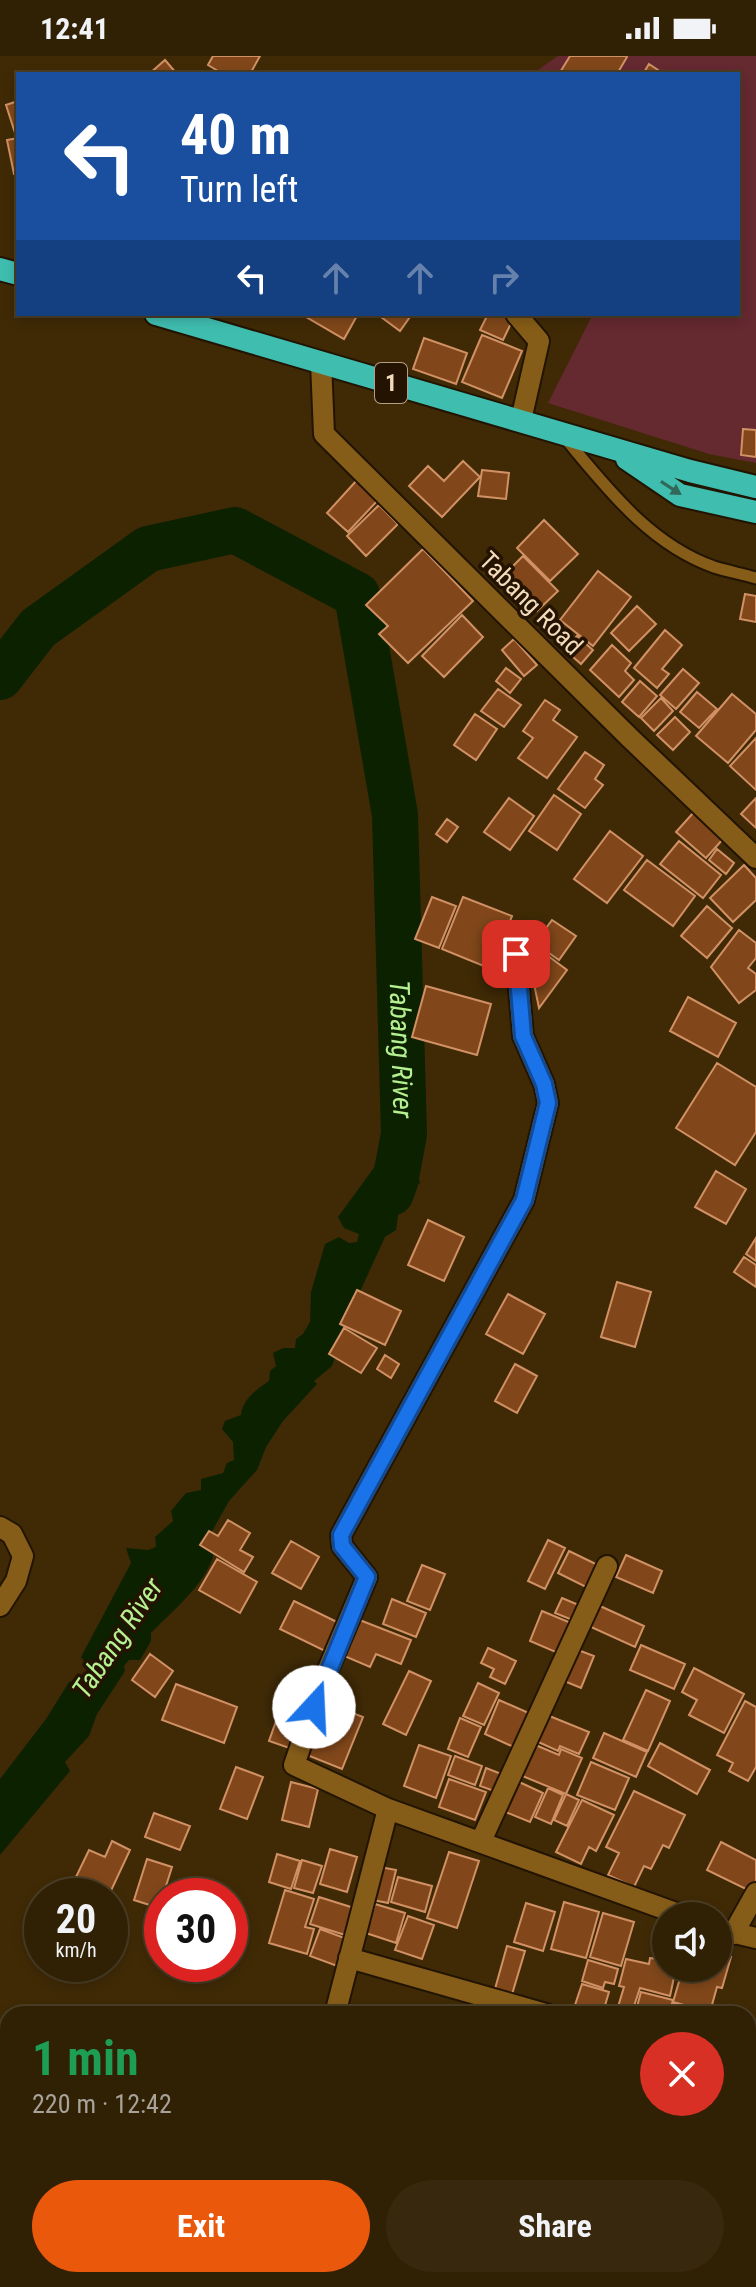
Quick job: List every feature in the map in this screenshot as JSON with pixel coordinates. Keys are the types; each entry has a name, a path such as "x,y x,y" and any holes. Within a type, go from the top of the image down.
{"highway":[{"name":"1","path":"163,316 690,471 756,487"},
{"name":"1","path":"606,444 680,495 756,512"}],"street":[{"path":"518,316 539,341 521,420"},
{"name":"Tabang Road","path":"321,362 324,434 630,738 756,858"},
{"path":"516,954 523,1036 544,1084 548,1103 524,1200 341,1535 342,1546 367,1577 324,1679 294,1765 388,1809 652,1904"},
{"path":"0,1527 12,1534 23,1556 16,1581 0,1606"},
{"path":"481,1841 607,1566"},
{"path":"337,2006 388,1809"},
{"path":"732,1923 756,1893"},
{"path":"732,1932 756,1938"},
{"path":"349,1958 518,2006"}],"lane":[{"path":"559,431 621,504 664,541 712,566 756,578"}],"shaded area":[{"path":"558,56 756,56 756,463 709,454 548,403 592,316 740,316 740,72 535,72"}],"water":[{"path":"404,1134 420,1183 401,1196 396,1230 385,1237 352,1309 332,1366 314,1381 317,1384 283,1421 266,1447 257,1470 229,1501 211,1533 214,1546 212,1560 205,1574 184,1601 151,1633 151,1641 140,1660 129,1660 124,1666 125,1671 97,1714 89,1736 65,1762 70,1771 0,1855 0,1779 46,1719 69,1682 91,1679 90,1669 81,1657 131,1563 126,1548 148,1550 156,1547 155,1537 173,1521 171,1511 186,1493 201,1490 201,1479 223,1473 227,1463 234,1460 233,1442 222,1429 225,1421 241,1415 247,1400 269,1381 270,1371 276,1366 273,1353 283,1348 295,1348 296,1339 310,1322 311,1292 325,1244 339,1237 349,1243 357,1242 359,1234 344,1228 338,1217 384,1154"}],"building":[{"path":"213,56 260,56 251,72 220,72 208,65"},
{"path":"570,56 627,57 618,72 560,72"},
{"path":"165,60 175,72 151,72"},
{"path":"649,64 661,72 644,72"},
{"path":"16,102 16,136 6,105"},
{"path":"16,138 16,174 14,174 7,140"},
{"path":"304,316 357,316 344,339"},
{"path":"380,316 411,316 400,331"},
{"path":"487,316 515,316 503,340 480,330"},
{"path":"482,335 522,351 502,398 462,382"},
{"path":"424,338 467,353 456,384 413,369"},
{"path":"743,429 756,430 756,457 741,455"},
{"path":"463,461 480,477 442,517 409,486 428,466 444,481"},
{"path":"482,470 509,473 506,499 478,496"},
{"path":"357,480 378,500 348,532 327,513"},
{"path":"379,505 398,524 366,556 347,536"},
{"path":"544,520 578,554 550,581 517,548"},
{"path":"423,549 473,601 408,663 379,634 388,626 366,605"},
{"path":"523,556 558,591 537,611 503,576"},
{"path":"598,571 631,597 593,646 560,620"},
{"path":"745,594 756,596 756,622 740,619"},
{"path":"637,606 656,624 629,651 611,633"},
{"path":"462,615 483,637 444,677 422,656"},
{"path":"665,630 682,645 662,669 669,674 657,688 634,668"},
{"path":"577,636 593,650 581,664 565,650"},
{"path":"514,639 537,665 524,676 502,650"},
{"path":"612,645 631,663 625,671 634,680 619,697 590,670"},
{"path":"506,668 521,679 510,693 496,681"},
{"path":"683,669 699,683 676,709 660,695"},
{"path":"640,681 657,696 639,717 622,702"},
{"path":"498,689 521,705 504,727 481,711"},
{"path":"697,692 717,709 699,728 680,712"},
{"path":"732,694 756,714 756,730 728,763 696,736"},
{"path":"661,698 673,711 654,731 641,718"},
{"path":"545,700 560,710 553,720 577,737 547,778 518,758 533,738 523,731"},
{"path":"475,714 497,729 476,760 454,745"},
{"path":"675,717 690,732 673,750 657,735"},
{"path":"756,738 756,790 730,766"},
{"path":"585,752 604,765 595,779 603,785 585,808 558,789"},
{"path":"554,795 581,814 557,850 529,831"},
{"path":"509,798 534,816 510,850 484,832"},
{"path":"756,798 756,828 741,814"},
{"path":"694,812 723,839 706,858 676,832"},
{"path":"447,819 458,827 447,842 436,834"},
{"path":"610,831 643,856 607,903 574,879"},
{"path":"679,841 721,875 703,898 660,864"},
{"path":"717,849 734,863 726,874 709,860"},
{"path":"647,860 695,896 673,926 624,890"},
{"path":"744,865 756,878 756,900 733,922 710,898"},
{"path":"432,897 456,906 439,948 415,939"},
{"path":"463,897 512,916 491,969 442,949"},
{"path":"707,906 732,928 707,958 681,936"},
{"path":"552,920 576,936 559,960 535,943"},
{"path":"739,930 756,943 756,958 748,968 756,974 756,990 739,1003 711,967"},
{"path":"532,944 567,970 539,1008 532,974 518,963"},
{"path":"426,986 491,1004 477,1055 412,1037"},
{"path":"688,997 736,1023 718,1057 670,1031"},
{"path":"717,1063 756,1087 756,1132 735,1165 676,1128"},
{"path":"716,1171 746,1189 726,1224 695,1207"},
{"path":"428,1220 464,1237 444,1281 408,1265"},
{"path":"756,1238 756,1261 746,1254"},
{"path":"744,1257 756,1265 756,1287 734,1272"},
{"path":"617,1282 651,1292 635,1347 601,1337"},
{"path":"357,1290 401,1311 385,1345 340,1324"},
{"path":"508,1294 545,1314 523,1354 486,1334"},
{"path":"344,1328 377,1348 361,1373 329,1354"},
{"path":"385,1355 399,1364 391,1378 377,1369"},
{"path":"515,1364 537,1376 517,1413 495,1401"},
{"path":"228,1520 250,1533 240,1550 253,1557 244,1572 200,1545 209,1531 218,1536"},
{"path":"548,1540 565,1548 545,1589 528,1581"},
{"path":"291,1541 319,1557 301,1589 272,1573"},
{"path":"569,1551 604,1568 592,1590 558,1573"},
{"path":"626,1555 662,1571 653,1593 616,1577"},
{"path":"217,1559 257,1582 240,1613 199,1590"},
{"path":"422,1565 445,1574 430,1610 407,1601"},
{"path":"562,1598 581,1606 575,1621 555,1613"},
{"path":"392,1599 426,1613 416,1637 383,1624"},
{"path":"294,1601 339,1623 325,1651 280,1629"},
{"path":"600,1606 644,1626 635,1647 591,1627"},
{"path":"542,1611 571,1623 558,1653 530,1641"},
{"path":"357,1619 411,1640 401,1664 376,1654 370,1667 342,1655"},
{"path":"641,1645 685,1664 674,1689 630,1670"},
{"path":"488,1648 516,1661 505,1684 490,1677 494,1669 481,1663"},
{"path":"578,1650 594,1656 581,1688 564,1681"},
{"path":"150,1654 173,1671 155,1697 132,1680"},
{"path":"694,1668 744,1694 724,1733 689,1715 697,1700 682,1692"},
{"path":"409,1671 431,1681 406,1735 383,1724"},
{"path":"478,1683 499,1693 484,1725 463,1716"},
{"path":"176,1684 237,1707 224,1743 162,1720"},
{"path":"646,1690 670,1701 648,1751 623,1740"},
{"path":"284,1699 309,1708 295,1750 269,1741"},
{"path":"499,1700 531,1714 516,1748 485,1734"},
{"path":"745,1701 756,1707 756,1767 748,1781 729,1771 733,1763 717,1755"},
{"path":"327,1703 363,1717 342,1769 307,1755"},
{"path":"547,1715 589,1732 579,1754 560,1746 558,1751 536,1741"},
{"path":"460,1718 481,1727 468,1757 448,1749"},
{"path":"604,1733 647,1752 636,1777 593,1758"},
{"path":"660,1743 710,1770 697,1794 648,1766"},
{"path":"533,1744 559,1755 561,1749 582,1758 566,1794 520,1775"},
{"path":"419,1745 451,1756 436,1798 404,1786"},
{"path":"455,1756 482,1766 475,1785 448,1775"},
{"path":"591,1762 629,1778 615,1810 577,1795"},
{"path":"236,1767 263,1777 247,1819 220,1809"},
{"path":"486,1768 504,1775 497,1792 480,1786"},
{"path":"449,1779 486,1792 475,1820 439,1807"},
{"path":"517,1781 543,1793 530,1822 503,1811"},
{"path":"291,1782 318,1789 309,1827 282,1820"},
{"path":"548,1788 563,1795 551,1824 535,1817"},
{"path":"634,1791 685,1815 669,1848 663,1845 651,1869 644,1866 634,1887 608,1875 619,1853 606,1847"},
{"path":"566,1794 579,1800 567,1826 554,1820"},
{"path":"582,1800 614,1815 596,1851 589,1847 581,1864 556,1852"},
{"path":"154,1813 190,1826 180,1850 145,1837"},
{"path":"112,1841 130,1850 117,1878 75,1878 89,1850 105,1857"},
{"path":"721,1842 756,1860 754,1893 707,1870"},
{"path":"330,1849 357,1857 347,1892 320,1884"},
{"path":"449,1852 479,1861 457,1928 427,1918"},
{"path":"277,1854 300,1861 291,1889 269,1882"},
{"path":"147,1859 172,1867 169,1878 144,1878 144,1903 134,1900"},
{"path":"302,1860 322,1866 313,1893 294,1888"},
{"path":"380,1867 396,1870 388,1903 373,1900"},
{"path":"398,1877 432,1886 425,1912 391,1902"},
{"path":"285,1890 314,1899 305,1927 314,1929 307,1954 269,1943"},
{"path":"319,1897 354,1908 345,1935 310,1924"},
{"path":"564,1902 599,1912 586,1958 551,1949"},
{"path":"526,1903 555,1912 543,1951 514,1942"},
{"path":"375,1904 405,1913 396,1943 366,1933"},
{"path":"603,1913 634,1922 621,1966 590,1957"},
{"path":"408,1916 434,1925 422,1959 395,1950"},
{"path":"320,1929 350,1940 340,1967 310,1956"},
{"path":"507,1946 525,1951 510,2001 493,1996"},
{"path":"652,1958 652,1982 673,1982 670,1996 640,1988 634,2006 618,2006 624,1987 619,1986 626,1959 649,1964"},
{"path":"588,1960 618,1969 614,1984 605,1982 603,1988 582,1981"},
{"path":"679,1982 724,1982 722,1988 717,1987 712,2006 688,2006 673,2002"},
{"path":"582,1984 609,1992 605,2006 575,2006"},
{"path":"641,1992 673,2000 671,2006 637,2006"}],"waterway":[{"name":"Tabang River","path":"0,677 38,628 148,549 235,530 357,595 395,815 404,1134 391,1193"}],"route":[{"path":"314,1707 367,1577 342,1546 341,1535 524,1200 548,1103 544,1084 523,1036 516,954"}]}
